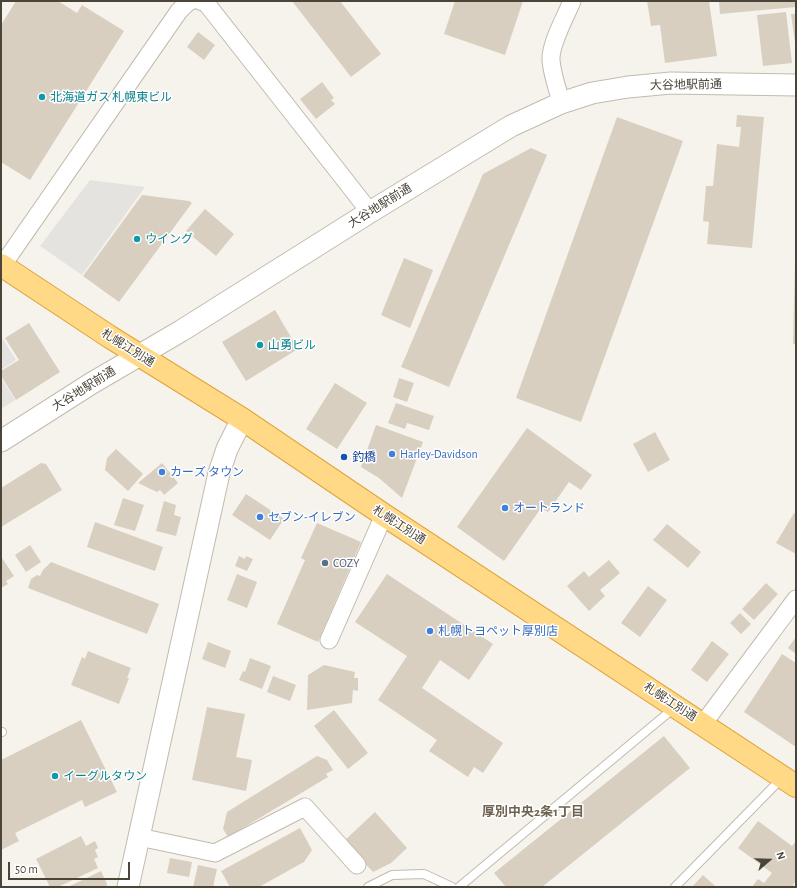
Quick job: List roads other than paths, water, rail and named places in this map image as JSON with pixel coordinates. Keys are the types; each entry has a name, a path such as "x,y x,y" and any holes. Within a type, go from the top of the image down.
{"highway":[{"name":"札幌江別通","path":"2,266 139,355 242,419 384,515 676,706 789,782"}],"street":[{"path":"2,266 179,11 191,1"},
{"path":"200,1 206,3 370,212"},
{"path":"562,103 553,75 551,59 552,47 572,1"},
{"name":"大谷地駅前通","path":"1,442 92,383 181,331 370,212 511,126 562,103 599,92 628,87 671,83 796,86"},
{"path":"128,887 219,473 227,449 242,419"},
{"path":"330,640 384,515"},
{"path":"703,724 796,599"},
{"path":"139,838 215,853 305,807 357,865"}],"lane":[{"path":"459,887 676,706"},
{"path":"675,887 789,782"},
{"path":"368,887 392,875 424,874 452,887"}],"place":[{"name":"北海道ガス 札幌東ビル","path":"42,97"},
{"name":"ウイング","path":"137,239"},
{"name":"山勇ビル","path":"260,345"},
{"name":"Harley-Davidson","path":"392,454"},
{"name":"釣橋","path":"344,457"},
{"name":"カーズ タウン","path":"162,472"},
{"name":"オートランド","path":"505,508"},
{"name":"セブン-イレブン","path":"260,517"},
{"name":"COZY","path":"325,563"},
{"name":"札幌トヨペット厚別店","path":"430,631"},
{"name":"イーグルタウン","path":"55,776"}],"district":[{"name":"厚別中央2条1丁目","path":"533,812"}]}
